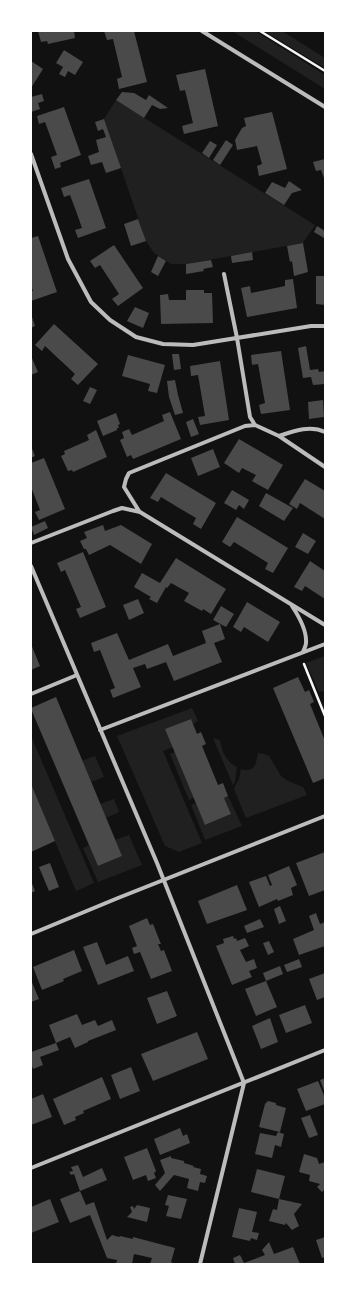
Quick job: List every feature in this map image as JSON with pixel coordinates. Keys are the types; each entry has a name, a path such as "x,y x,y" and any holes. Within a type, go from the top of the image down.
{"street":[{"path":"202,31 325,107"},
{"path":"31,154 68,260 79,282 91,302 110,320 136,336 163,344 193,346 311,326 325,326"},
{"path":"224,274 237,338 250,416 255,425"},
{"path":"140,512 124,487 129,474 245,426 255,425 279,436 325,467"},
{"path":"279,436 296,430 318,429 325,432"},
{"path":"31,543 122,508 140,512 325,626"},
{"path":"31,566 163,879 244,1083 200,1264"},
{"path":"290,604 298,616 306,642 301,653"},
{"path":"100,730 325,644"},
{"path":"31,694 77,675"},
{"path":"31,934 163,879 325,816"},
{"path":"31,1168 325,1050"}],"path":[{"path":"260,31 325,71"},
{"path":"301,653 325,716"}],"shaded area":[{"path":"232,31 255,31 325,75 325,89"},
{"path":"264,31 282,31 325,58 325,68"},
{"path":"116,100 315,225 303,243 186,264 171,264 154,253 146,241 104,119"},
{"path":"325,656 324,691 319,692 306,663"},
{"path":"192,708 198,721 193,724 190,719 166,729 173,747 163,751 202,843 179,852 165,846 117,736"},
{"path":"31,736 94,883 76,891 31,785"},
{"path":"213,738 220,740 225,756 233,765 237,767 235,782 233,785"},
{"path":"175,752 194,798 189,800 170,754"},
{"path":"258,753 269,756 281,776 288,781 303,787 307,795 246,818 234,789 239,779 241,769 252,769"},
{"path":"95,756 104,777 91,782 82,761"},
{"path":"228,796 242,826 205,840 191,805 196,803 206,825 231,814 224,798"},
{"path":"114,799 119,812 106,818 100,804"},
{"path":"129,835 142,865 98,882 83,848 89,845 98,866 122,856 115,840"}],"building":[{"path":"38,31 74,31 75,38 48,44 47,41 41,42"},
{"path":"104,31 134,31 147,82 119,89 117,79 122,77 113,39 107,40"},
{"path":"64,50 83,62 75,75 68,71 65,77 59,74 63,67 56,63"},
{"path":"31,61 43,69 31,88"},
{"path":"205,69 218,126 184,134 182,126 193,123 185,90 180,91 176,75"},
{"path":"122,92 134,93 146,100 149,95 168,108 160,109 152,105 144,118 116,100"},
{"path":"42,94 44,101 38,103 40,109 31,112 31,97"},
{"path":"64,107 81,155 60,163 61,167 55,169 51,157 57,155 45,122 39,124 37,116"},
{"path":"272,112 287,169 259,176 257,166 262,164 257,146 237,150 235,140 242,128 246,126 244,118"},
{"path":"104,119 121,168 106,173 102,162 91,165 88,156 99,152 96,140 106,137 103,129 98,131 95,122"},
{"path":"226,140 233,145 220,165 213,160"},
{"path":"210,141 217,145 209,158 202,153"},
{"path":"325,159 325,181 321,170 316,171 313,162"},
{"path":"89,179 106,228 78,238 75,230 82,228 70,195 64,197 61,188"},
{"path":"289,181 302,190 292,193 284,205 265,193 272,182 285,188"},
{"path":"138,219 146,241 131,246 124,224"},
{"path":"317,226 325,231 324,238 314,232"},
{"path":"38,236 57,292 31,301 31,291 33,291 31,286 31,238"},
{"path":"303,243 308,272 294,276 292,261 290,262 287,246"},
{"path":"114,245 143,288 118,306 112,299 119,294 100,265 95,268 90,261"},
{"path":"252,252 253,260 232,263 231,256"},
{"path":"158,256 166,261 158,276 151,272"},
{"path":"211,260 213,267 203,269 204,271 186,274 186,264"},
{"path":"316,276 324,276 325,305 316,304"},
{"path":"293,279 297,308 247,317 241,288 250,286 251,293 285,286 285,280"},
{"path":"186,290 204,290 204,293 212,293 213,323 161,324 160,295 168,294 169,300 186,300"},
{"path":"135,307 149,313 143,328 127,321"},
{"path":"31,314 35,326 31,328"},
{"path":"54,324 98,364 78,385 71,379 75,374 45,346 42,351 35,345"},
{"path":"306,346 310,370 318,369 319,372 325,371 325,384 313,385 311,377 303,378 298,348"},
{"path":"281,351 290,410 261,414 259,405 265,403 258,364 252,365 251,355"},
{"path":"172,354 179,354 181,369 174,370"},
{"path":"128,355 165,365 157,393 148,391 150,384 122,376"},
{"path":"31,356 38,372 31,375"},
{"path":"220,361 229,420 200,425 198,417 205,416 198,375 191,376 190,366"},
{"path":"175,380 183,413 175,415 169,397 167,381"},
{"path":"90,387 97,390 90,404 83,401"},
{"path":"323,400 324,417 309,419 308,402"},
{"path":"170,412 181,439 133,459 131,455 127,457 120,440 124,438 122,432 129,429 132,435 164,421 162,415"},
{"path":"116,413 120,424 118,425 119,428 103,436 97,421"},
{"path":"193,419 199,434 191,437 186,422"},
{"path":"96,430 107,457 73,472 72,470 68,471 61,456 65,454 64,451 89,440 87,435"},
{"path":"239,439 283,465 268,490 252,481 256,475 242,468 239,473 224,463"},
{"path":"31,446 35,456 31,458"},
{"path":"213,449 220,467 198,476 191,458"},
{"path":"44,458 65,509 39,520 35,512 40,510 31,487 31,463"},
{"path":"166,473 216,503 201,529 193,524 196,518 161,497 158,502 150,498"},
{"path":"305,479 325,491 325,519 300,503 297,509 289,504"},
{"path":"232,490 249,500 244,509 239,505 236,510 224,503"},
{"path":"266,493 293,508 284,521 259,506"},
{"path":"237,517 288,548 273,573 265,569 268,563 234,542 230,547 222,542"},
{"path":"45,521 48,528 34,535 31,527"},
{"path":"103,525 105,531 121,525 152,544 141,564 110,545 89,555 80,541 87,538 84,532"},
{"path":"303,533 316,541 308,554 295,547"},
{"path":"83,552 106,607 80,618 76,609 81,607 65,570 61,572 57,563"},
{"path":"176,558 226,589 211,614 203,609 202,611 184,601 189,593 171,583 167,588 166,587 157,603 149,599 151,597 134,587 142,573 160,583"},
{"path":"310,561 325,571 325,599 305,586 302,591 294,587"},
{"path":"138,599 144,613 129,620 123,605"},
{"path":"247,602 280,622 268,642 244,627 241,632 233,627"},
{"path":"221,606 234,614 226,627 213,620"},
{"path":"220,624 225,639 214,643 222,662 174,681 166,662 147,669 145,664 133,668 141,687 113,698 110,690 115,688 100,650 94,652 91,643 117,633 129,660 168,644 173,656 206,643 202,631"},
{"path":"31,644 40,666 31,670"},
{"path":"298,677 305,692 309,690 314,702 310,704 325,741 325,778 313,783 273,688"},
{"path":"56,697 122,856 98,866 31,709"},
{"path":"191,719 197,734 201,732 206,744 202,746 218,785 223,783 228,796 224,798 231,814 205,825 165,729"},
{"path":"31,784 55,841 31,852"},
{"path":"325,852 325,890 309,896 296,863"},
{"path":"50,863 59,887 49,891 39,867"},
{"path":"289,866 297,885 291,888 293,895 278,901 277,899 259,907 249,882 266,876 270,886 272,885 268,875"},
{"path":"31,881 35,891 31,893"},
{"path":"237,885 247,910 207,924 198,901"},
{"path":"280,906 286,921 279,924 274,909"},
{"path":"316,913 320,924 325,922 325,946 299,955 293,939 314,930 309,916"},
{"path":"147,918 150,925 153,924 161,944 158,944 161,951 164,950 172,971 151,979 140,952 134,954 132,948 137,946 129,926"},
{"path":"260,919 264,927 247,933 244,926"},
{"path":"233,936 237,941 245,938 249,946 240,950 246,962 254,959 257,968 249,971 252,977 232,985 216,946 224,943 223,939"},
{"path":"269,941 274,952 268,955 263,943"},
{"path":"97,942 106,965 128,956 134,971 98,985 83,947"},
{"path":"74,950 82,971 63,979 64,981 42,990 33,967"},
{"path":"299,959 302,967 287,972 284,965"},
{"path":"280,966 283,974 266,981 263,973"},
{"path":"325,973 325,997 317,1000 309,979"},
{"path":"31,980 39,999 31,1002"},
{"path":"266,981 277,1007 256,1016 245,989"},
{"path":"167,991 177,1016 157,1024 147,998"},
{"path":"305,1005 312,1023 286,1033 279,1015"},
{"path":"77,1014 82,1025 95,1020 98,1026 112,1020 116,1030 75,1048 70,1037 56,1043 49,1025"},
{"path":"270,1018 278,1042 261,1049 252,1026"},
{"path":"197,1032 208,1059 153,1081 141,1054"},
{"path":"56,1043 59,1050 40,1057 43,1065 33,1069 31,1063 31,1052"},
{"path":"131,1067 140,1091 120,1099 111,1075"},
{"path":"102,1077 111,1099 83,1111 84,1113 75,1117 76,1120 64,1125 53,1099"},
{"path":"325,1078 325,1093 320,1080"},
{"path":"318,1081 325,1098 325,1104 306,1111 297,1089"},
{"path":"43,1094 52,1117 31,1125 31,1099"},
{"path":"268,1101 286,1108 280,1132 259,1127 265,1104"},
{"path":"310,1115 318,1135 309,1138 301,1118"},
{"path":"180,1128 183,1136 187,1134 190,1143 160,1155 154,1139"},
{"path":"278,1132 284,1134 281,1147 275,1145 272,1158 255,1154 260,1133 276,1136"},
{"path":"147,1148 156,1171 154,1173 156,1178 148,1181 146,1175 133,1180 124,1157"},
{"path":"304,1154 317,1158 319,1164 325,1162 325,1189 322,1192 317,1187 320,1184 309,1181 310,1175 299,1172"},
{"path":"171,1156 171,1158 184,1161 184,1163 201,1169 200,1174 207,1176 205,1183 200,1182 198,1191 187,1188 189,1179 174,1175 160,1191 155,1185 165,1173 160,1160"},
{"path":"78,1165 83,1177 102,1168 107,1180 80,1191 74,1174 71,1175 69,1172 73,1171 71,1167"},
{"path":"257,1169 285,1176 279,1199 251,1192"},
{"path":"80,1191 86,1205 94,1202 107,1240 112,1235 133,1239 133,1237 175,1248 171,1262 175,1264 150,1264 152,1258 134,1254 132,1264 116,1264 117,1260 107,1258 90,1215 70,1223 60,1199"},
{"path":"168,1195 187,1199 181,1219 166,1216 169,1206 165,1205"},
{"path":"50,1199 59,1222 31,1233 31,1207"},
{"path":"279,1199 302,1204 294,1214 299,1226 292,1230 286,1223 285,1225 269,1221 273,1209 277,1210"},
{"path":"137,1205 150,1208 147,1222 127,1217 132,1212 130,1207 133,1206 134,1209"},
{"path":"239,1208 257,1212 252,1232 259,1233 257,1240 251,1238 250,1241 232,1237"},
{"path":"325,1237 325,1257 322,1258 316,1240"},
{"path":"269,1242 274,1254 293,1247 300,1264 235,1264 233,1258 240,1255 244,1263 265,1255 262,1250"}]}
